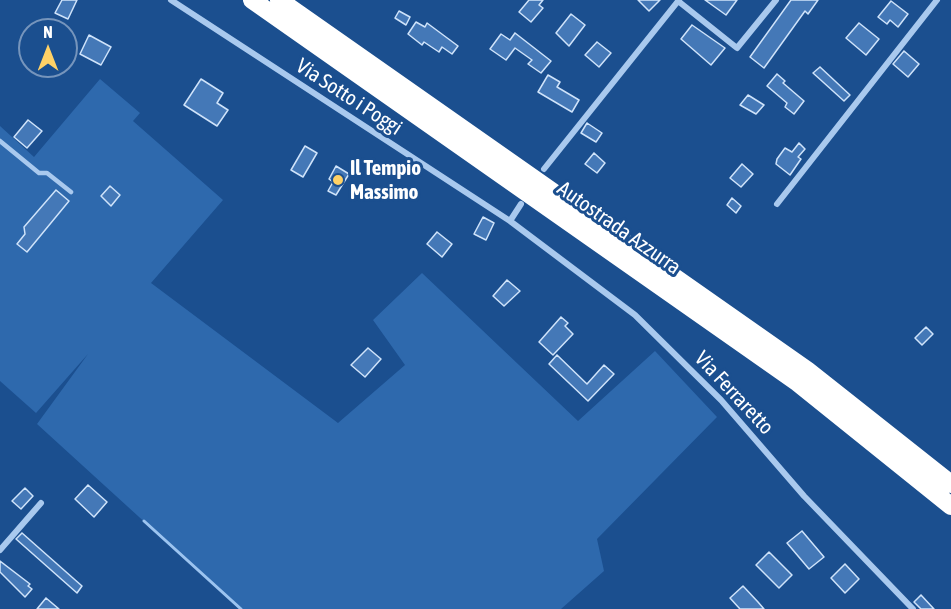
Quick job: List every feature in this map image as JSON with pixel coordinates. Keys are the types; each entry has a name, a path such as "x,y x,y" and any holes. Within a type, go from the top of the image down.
{"highway":[{"name":"Autostrada Azzurra","path":"252,0 798,383 951,506"},
{"name":"Autostrada Azzurra","path":"279,0 807,370 951,484"}],"street":[{"name":"Via Sotto i Poggi","path":"171,0 510,221"},
{"path":"544,169 679,0 737,48 776,0"},
{"path":"777,204 937,0"},
{"path":"510,221 521,204"},
{"name":"Via Ferraretto","path":"510,221 636,315 721,400 804,496 913,609"},
{"path":"0,550 41,503"}],"lane":[{"path":"0,141 39,173 47,173 71,192"}],"shaded area":[{"path":"100,79 140,113 133,121 223,200 151,283 338,423 405,365 373,320 422,273 578,421 655,351 717,417 597,539 604,571 561,609 240,609 37,424 88,354 36,413 0,381 0,126 34,157"}],"building":[{"path":"62,0 77,0 68,18 55,13"},
{"path":"529,0 543,0 539,5 543,8 531,22 519,12"},
{"path":"638,0 660,0 649,11"},
{"path":"705,0 737,0 726,15"},
{"path":"791,0 818,0 808,14 805,11 764,68 750,57"},
{"path":"891,1 908,14 898,27 890,20 887,24 878,17"},
{"path":"399,11 410,17 406,25 395,18"},
{"path":"571,14 585,25 569,46 556,33"},
{"path":"416,22 425,27 427,23 458,46 452,54 442,47 439,52 424,42 422,45 408,34"},
{"path":"859,23 879,39 866,55 846,38"},
{"path":"692,25 725,48 711,65 681,39"},
{"path":"515,33 551,61 541,73 528,64 532,60 515,48 506,60 490,49 501,34 510,40"},
{"path":"89,35 111,47 101,65 80,54"},
{"path":"597,42 611,53 599,67 585,55"},
{"path":"904,51 919,64 908,77 893,64"},
{"path":"820,67 850,95 844,101 813,73"},
{"path":"777,74 785,81 783,83 804,101 794,114 785,107 787,103 767,86"},
{"path":"548,75 560,82 557,87 579,100 572,112 538,92"},
{"path":"201,79 223,93 217,103 228,110 217,126 184,105"},
{"path":"748,95 764,105 756,114 740,105"},
{"path":"28,120 42,131 27,148 14,137"},
{"path":"587,123 602,133 596,142 581,133"},
{"path":"799,143 805,149 798,157 801,159 790,175 776,164 777,159 785,148 792,152"},
{"path":"305,146 317,153 303,177 291,170"},
{"path":"594,153 605,163 597,173 585,164"},
{"path":"742,164 753,174 741,187 730,178"},
{"name":"Il Tempio Massimo","path":"336,166 349,174 336,195 328,191 333,182 329,179"},
{"path":"110,186 120,195 111,206 101,196"},
{"path":"56,190 69,201 27,252 17,244 25,234 24,227"},
{"path":"732,198 741,206 736,213 727,205"},
{"path":"483,217 494,223 486,240 474,234"},
{"path":"437,232 452,244 442,257 427,244"},
{"path":"507,280 520,291 504,306 493,296"},
{"path":"561,317 568,323 565,326 573,334 553,355 539,342"},
{"path":"926,327 933,334 922,345 915,338"},
{"path":"368,348 381,359 365,377 351,365"},
{"path":"557,355 587,384 604,365 614,374 588,401 549,364"},
{"path":"88,485 107,502 94,517 75,499"},
{"path":"25,488 33,496 21,509 12,501"},
{"path":"802,531 824,557 809,569 787,543"},
{"path":"22,533 82,586 77,593 16,539"},
{"path":"769,552 792,575 779,588 756,565"},
{"path":"0,561 30,584 28,586 32,589 25,597 0,572"},
{"path":"845,564 859,579 845,593 831,578"},
{"path":"743,586 764,609 740,609 730,598"},
{"path":"921,595 934,609 921,609 914,602"},
{"path":"46,598 59,609 37,609"}],"waterway":[{"path":"144,521 241,609"}],"place":[{"name":"Il Tempio Massimo","path":"338,180"}]}
